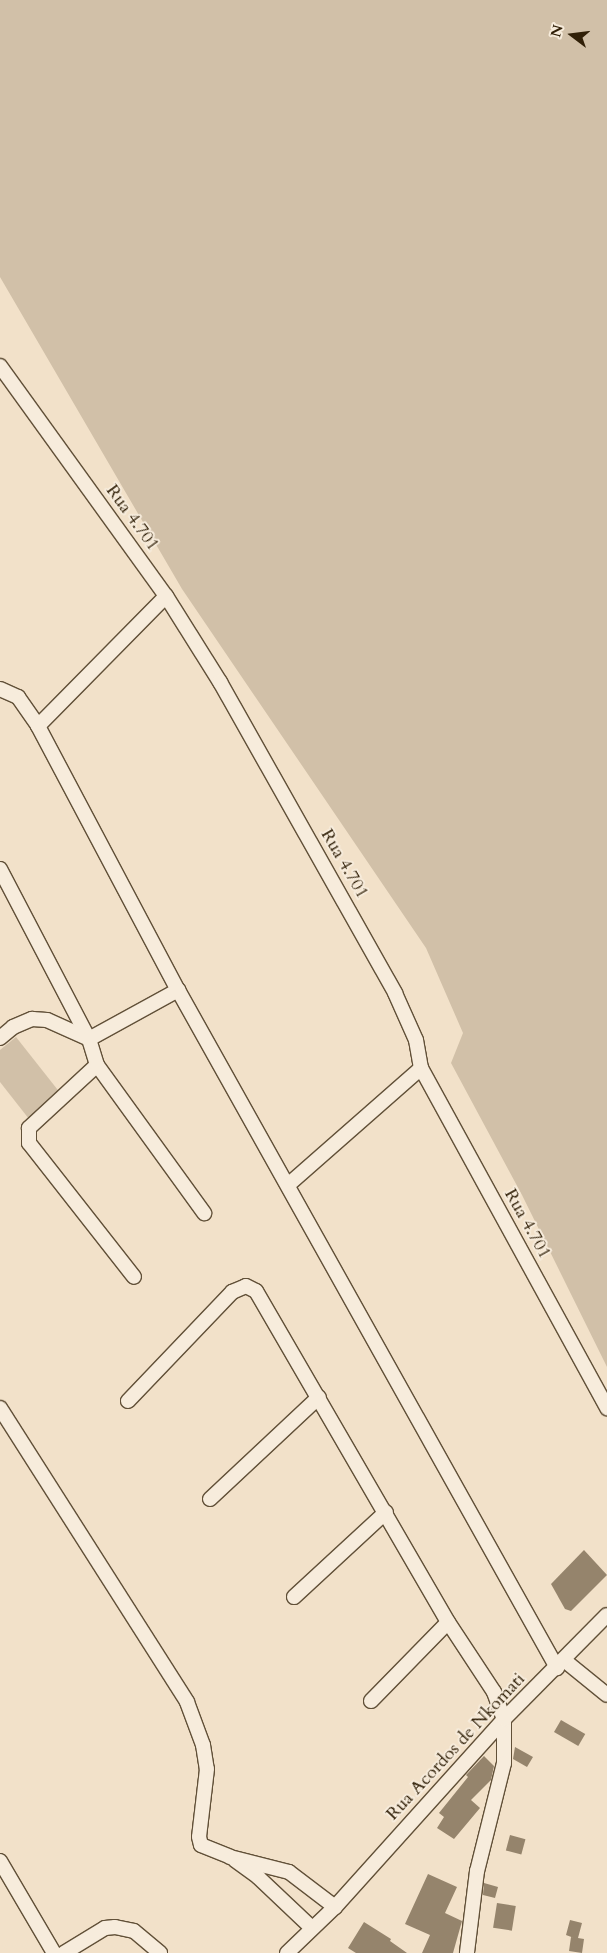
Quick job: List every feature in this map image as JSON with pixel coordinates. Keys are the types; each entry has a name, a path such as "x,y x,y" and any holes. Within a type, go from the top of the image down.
{"street":[{"name":"Rua 4.701","path":"0,366 166,596 220,682 364,934 408,1018 421,1068 607,1408"},
{"path":"38,726 166,596"},
{"path":"0,689 18,697 38,726 178,990 561,1664 607,1695"},
{"path":"0,869 89,1039 97,1065 204,1213"},
{"path":"89,1039 178,990"},
{"path":"0,1038 13,1027 32,1019 46,1020 89,1039"},
{"path":"97,1065 29,1128 28,1138 134,1277"},
{"path":"288,1185 421,1068"},
{"path":"128,1401 232,1292 246,1286 256,1291 386,1512 448,1622 494,1692 504,1719 504,1763 477,1871 467,1953"},
{"path":"210,1499 319,1397"},
{"path":"0,1408 187,1702 203,1745 207,1769 199,1837 206,1850 289,1872 335,1906"},
{"path":"294,1597 386,1512"},
{"name":"Rua Acordos de Nkomati","path":"287,1953 335,1906 504,1719 561,1664 607,1615"},
{"path":"371,1700 448,1622"},
{"path":"230,1857 258,1877 312,1928"},
{"path":"0,1861 54,1953"},
{"path":"64,1953 105,1928 116,1927 134,1931 160,1953"}],"shaded area":[{"path":"0,0 607,0 607,1367 522,1195 451,1063 463,1033 426,948 182,589 0,277"},
{"path":"16,1037 61,1094 29,1119 0,1082 0,1050"}],"building":[{"path":"584,1550 607,1575 571,1611 565,1609 551,1584"},
{"path":"561,1720 585,1734 578,1746 554,1732"},
{"path":"515,1747 533,1757 527,1767 513,1759"},
{"path":"484,1756 494,1766 491,1780 471,1800 480,1808 454,1839 437,1828 444,1817 439,1813 468,1777 466,1775"},
{"path":"510,1835 525,1839 521,1855 506,1850"},
{"path":"428,1874 457,1887 445,1913 462,1921 453,1953 422,1953 430,1935 405,1924"},
{"path":"484,1883 498,1887 495,1898 483,1895"},
{"path":"497,1903 516,1906 512,1931 493,1928"},
{"path":"570,1920 582,1923 578,1938 584,1939 582,1953 569,1951 571,1937 574,1938 566,1935"},
{"path":"364,1922 391,1939 390,1941 407,1953 356,1953 348,1948"}]}
